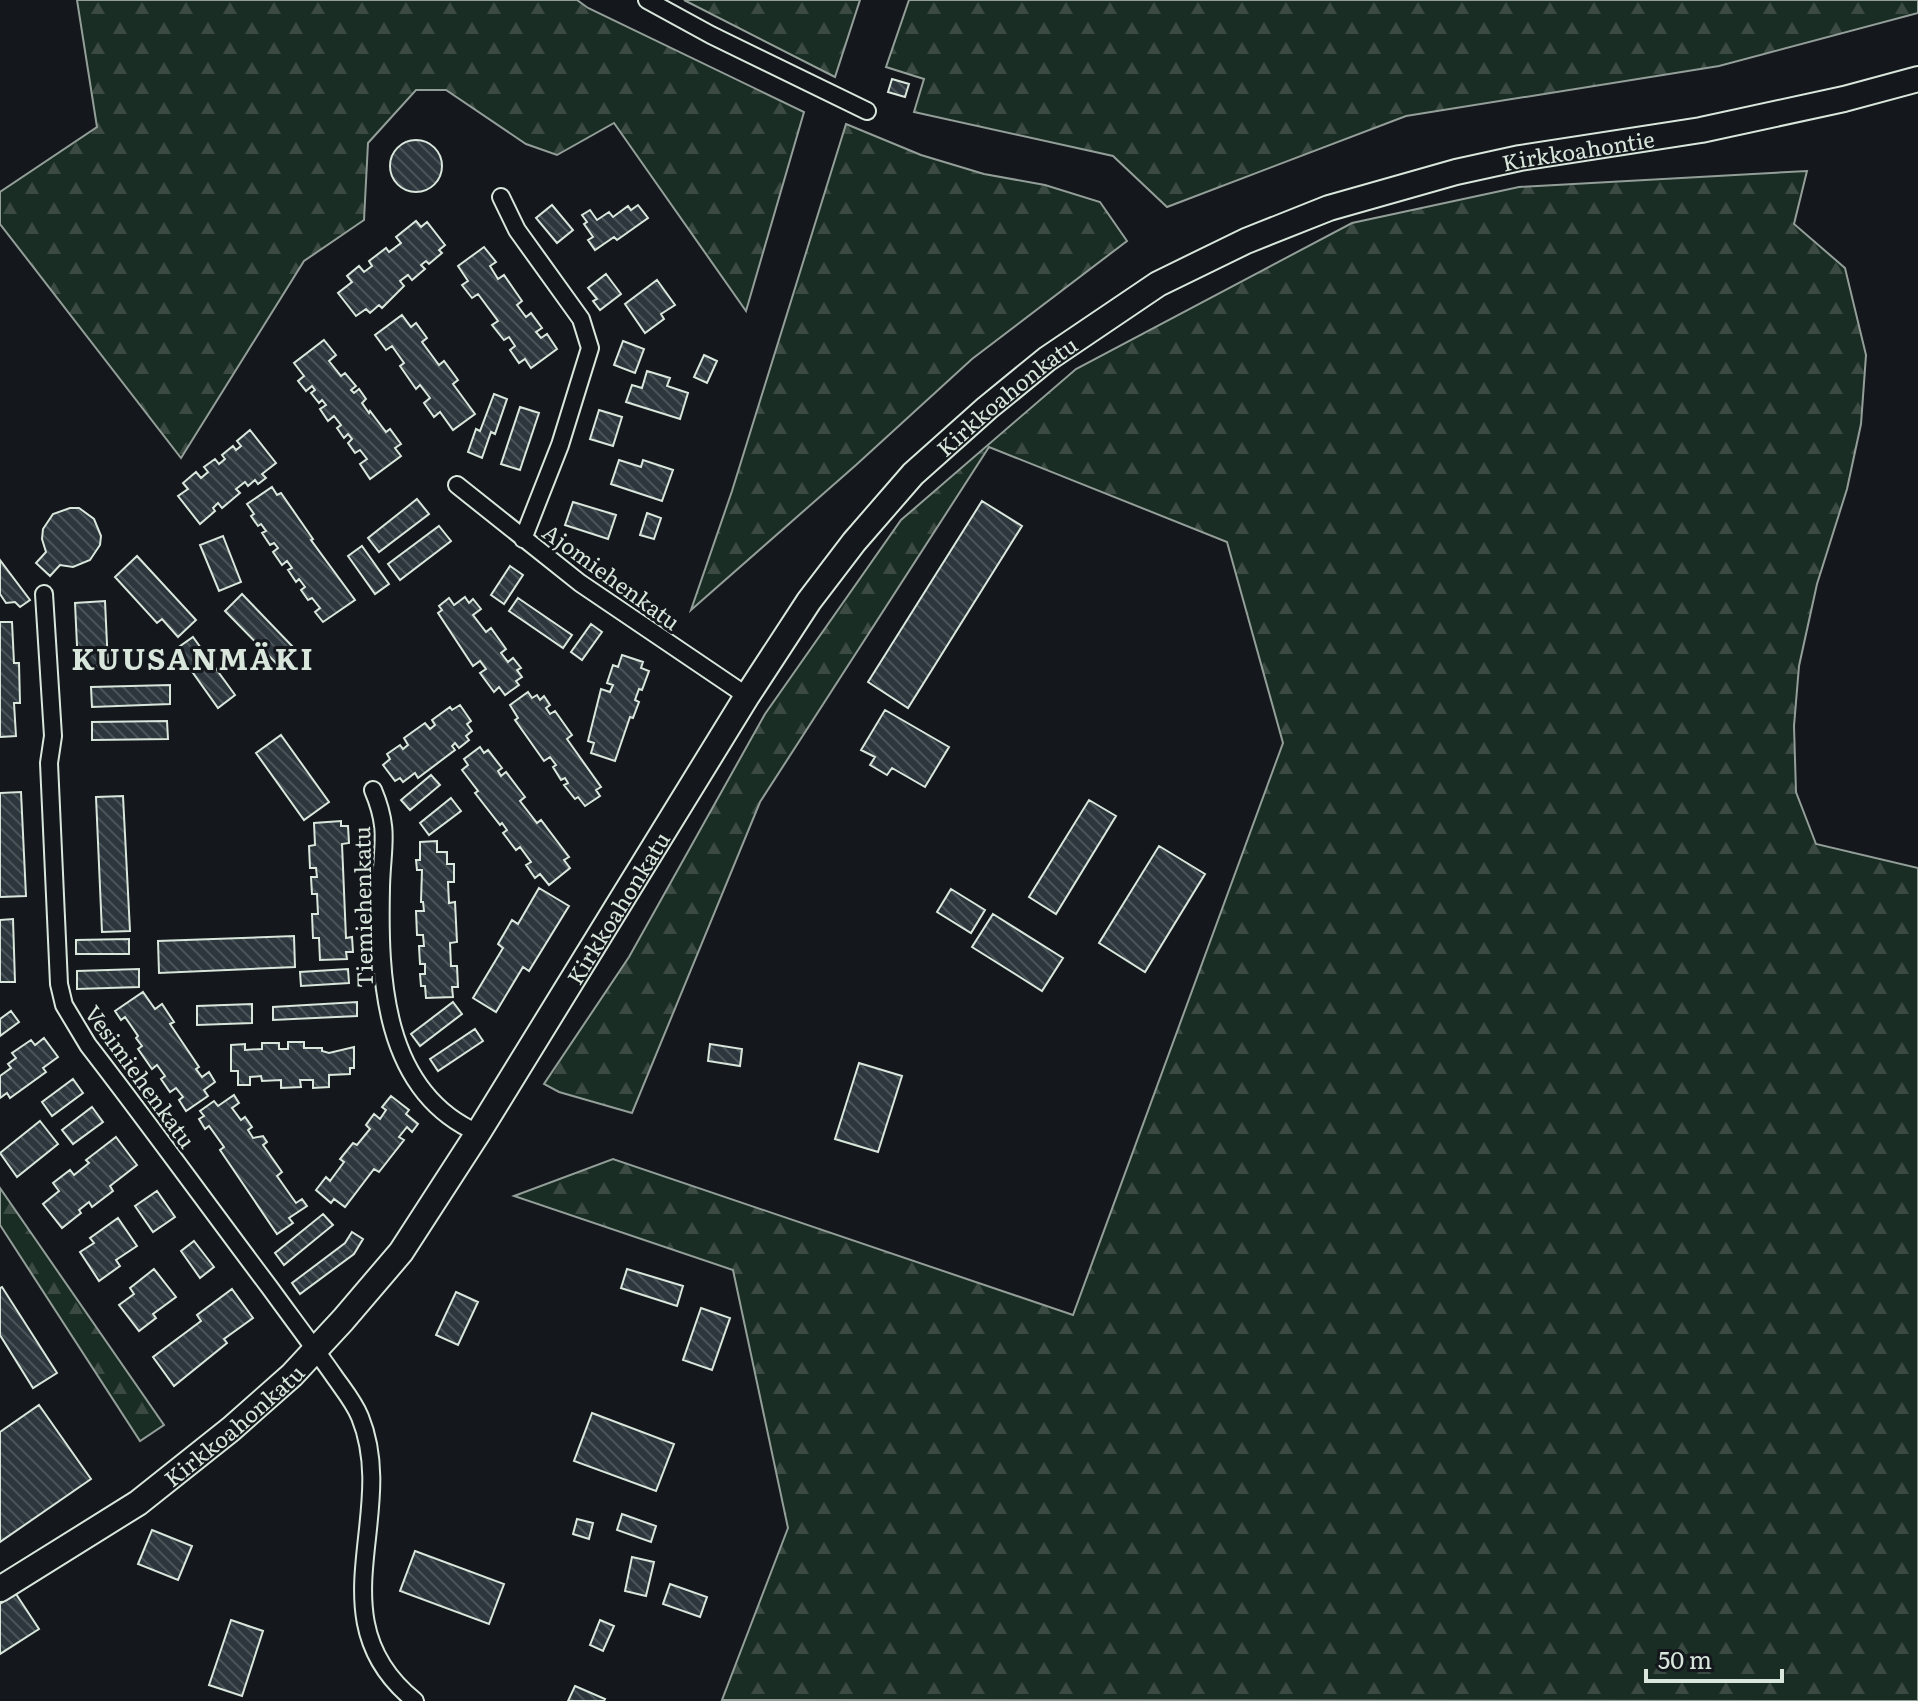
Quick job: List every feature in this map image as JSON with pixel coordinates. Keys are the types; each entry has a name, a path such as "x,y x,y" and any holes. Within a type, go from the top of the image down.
{"street":[{"path":"647,0 711,35 867,111"},
{"name":"Kirkkoahontie","path":"1246,241 1329,208 1456,172 1520,158 1701,130 1844,99 1918,79"},
{"path":"501,197 525,243 581,319 590,348 560,445 523,539"},
{"name":"Kirkkoahonkatu","path":"0,1589 138,1503 241,1420 292,1375 401,1252 809,601 854,542 913,474 987,408 1093,326 1158,284 1246,241"},
{"name":"Ajomiehenkatu","path":"457,485 580,583 747,696"},
{"name":"Vesimiehenkatu","path":"44,594 53,736 49,763 52,873 59,984 64,1005 88,1045 316,1348 360,1416 373,1468 361,1594 369,1638 382,1664 415,1701"},
{"name":"Tiemiehenkatu","path":"373,790 385,822 382,935 389,1020 422,1088 456,1124 478,1133"}],"green space":[{"path":"77,0 577,0 804,112 746,311 614,123 557,155 526,144 446,90 416,90 368,143 364,220 304,261 181,458 0,224 0,192 97,127"},
{"path":"684,0 860,0 835,77"},
{"path":"909,0 1918,0 1918,13 1719,66 1406,116 1167,207 1113,156 914,112 924,79 886,67"},
{"path":"846,124 921,155 984,174 1045,185 1100,202 1127,241 972,359 691,610 732,491"},
{"path":"1807,171 1794,224 1845,268 1866,355 1861,424 1847,489 1817,584 1799,666 1794,726 1796,792 1816,844 1918,868 1918,1701 722,1700 788,1528 733,1270 514,1196 613,1159 1073,1315 1283,743 1227,542 989,447 760,802 632,1113 559,1092 544,1084 629,957 765,714 901,520 1076,369 1352,223 1519,187"},
{"path":"0,1188 164,1425 140,1441 0,1225"}],"building":[{"path":"892,79 909,84 905,97 888,92"},
{"path":"416,140 435,147 442,166 435,185 416,192 397,185 390,166 397,147"},
{"path":"552,205 573,230 557,243 536,218"},
{"path":"638,205 648,218 617,240 614,237 595,250 588,240 593,237 582,215 590,210 597,220 609,212 613,217 628,206 631,210"},
{"path":"416,221 421,227 427,222 445,245 439,250 442,253 429,264 426,261 421,265 425,269 412,280 408,275 400,281 404,286 382,308 379,305 370,313 366,309 356,316 338,293 352,282 347,276 359,266 364,272 372,266 369,261 386,248 389,252 401,243 396,237"},
{"path":"484,247 496,262 490,266 498,279 504,275 522,301 517,305 526,317 531,313 542,328 536,332 541,338 547,334 557,349 531,368 525,359 519,363 510,350 515,346 509,337 504,340 492,325 498,321 478,294 472,298 462,285 468,281 458,266"},
{"path":"606,274 621,294 600,310 593,301 597,299 588,288"},
{"path":"657,280 675,305 661,314 664,319 645,333 625,304"},
{"path":"402,315 411,327 416,323 427,338 422,342 439,365 444,361 458,380 453,384 475,414 453,430 440,412 434,417 424,403 430,398 420,385 416,389 400,366 404,363 392,346 386,350 375,335"},
{"path":"324,340 336,355 329,361 341,376 345,373 356,386 351,390 354,393 359,389 366,399 362,403 369,413 386,432 390,429 401,444 395,448 401,456 370,479 360,464 367,459 360,450 355,453 348,443 352,439 348,434 344,438 337,428 341,425 334,416 328,421 320,409 326,405 322,400 319,403 311,393 315,390 312,386 306,391 298,381 304,376 294,363"},
{"path":"623,341 644,349 635,373 614,365"},
{"path":"704,355 717,361 707,383 694,377"},
{"path":"647,371 670,378 667,386 688,393 680,419 626,402 632,385 642,388"},
{"path":"494,394 507,399 495,434 491,432 482,458 468,452"},
{"path":"520,407 539,413 520,470 501,464"},
{"path":"599,410 622,417 613,446 590,439"},
{"path":"250,430 276,463 262,474 266,478 258,484 255,480 248,486 245,482 236,489 240,493 222,508 218,503 213,508 215,511 200,524 178,496 188,489 183,483 196,472 201,478 208,472 204,467 215,459 219,464 225,459 222,455 233,446 236,450 241,446 237,441"},
{"path":"619,460 641,467 643,460 673,470 662,501 611,484"},
{"path":"272,487 277,495 281,493 355,600 323,622 315,612 320,608 312,598 308,600 301,590 305,587 299,579 296,582 288,570 292,568 287,561 282,565 273,552 278,548 274,543 270,545 262,533 266,531 251,516 254,514 247,504"},
{"path":"417,499 429,514 379,552 368,538"},
{"path":"982,501 1022,526 908,708 868,682"},
{"path":"573,502 616,515 608,539 565,525"},
{"path":"79,508 94,519 101,536 100,545 90,560 73,567 60,565 50,576 36,563 46,552 43,529 53,514"},
{"path":"647,513 661,518 654,539 640,535"},
{"path":"439,526 451,541 400,580 388,564"},
{"path":"223,536 241,582 219,591 200,545"},
{"path":"362,546 389,584 375,594 348,556"},
{"path":"137,556 196,620 178,637 162,619 157,623 115,577"},
{"path":"0,560 30,600 20,607 15,602 6,603 0,594"},
{"path":"510,566 523,575 504,604 491,595"},
{"path":"242,594 293,647 276,663 225,611"},
{"path":"465,597 469,603 473,599 481,609 473,615 486,632 491,628 506,649 501,653 508,662 513,658 521,668 517,670 522,677 516,681 519,685 505,695 499,687 494,692 480,673 486,669 480,661 473,666 438,613 442,610 439,606 449,598 454,605"},
{"path":"518,598 572,635 563,648 509,611"},
{"path":"105,601 108,666 78,667 75,603"},
{"path":"0,622 12,622 14,663 19,663 20,703 14,703 16,736 0,737"},
{"path":"591,624 602,632 582,660 571,652"},
{"path":"193,637 235,695 218,708 176,649"},
{"path":"622,655 643,662 641,668 649,671 642,690 639,689 635,700 639,702 633,718 630,717 615,761 591,753 594,743 588,741 601,689 610,692 613,685 607,683 613,665 618,667"},
{"path":"170,685 170,704 92,707 91,687"},
{"path":"528,692 532,698 537,695 540,700 544,696 550,705 546,708 550,714 555,711 572,735 567,739 601,787 596,790 600,796 585,806 564,785 568,783 565,778 561,780 550,757 544,761 515,720 518,718 510,705"},
{"path":"460,705 471,721 467,724 472,731 466,736 469,740 459,748 455,743 452,746 455,750 418,778 415,773 403,782 400,778 395,781 383,765 390,759 387,754 400,745 403,749 408,745 404,738 425,723 430,729 435,725 432,720 450,707 452,710"},
{"path":"885,710 949,747 925,787 892,768 887,775 870,765 875,757 861,750"},
{"path":"167,721 168,739 92,740 92,722"},
{"path":"281,735 329,802 304,820 256,753"},
{"path":"480,747 484,753 488,750 502,768 498,771 501,776 506,772 525,797 520,801 537,823 541,820 569,857 564,860 570,868 549,885 540,874 535,878 526,865 531,862 520,847 516,850 503,833 507,830 475,793 478,791 462,770 468,765 464,759"},
{"path":"431,775 440,785 410,810 401,800"},
{"path":"21,792 26,896 0,897 0,793"},
{"path":"123,796 130,931 102,932 96,797"},
{"path":"451,798 461,811 429,835 420,823"},
{"path":"1089,800 1116,816 1056,914 1029,897"},
{"path":"341,821 341,826 348,826 349,843 342,844 346,938 352,937 353,952 346,952 347,959 320,960 319,938 313,938 312,914 318,914 317,894 312,894 311,877 317,877 316,868 310,868 309,846 315,845 314,823"},
{"path":"437,841 437,852 447,852 447,864 454,864 454,882 448,882 449,903 455,902 457,942 450,943 451,966 457,966 458,987 452,987 453,997 426,998 420,974 425,974 425,964 420,964 419,946 424,946 423,935 417,935 416,911 424,911 421,902 422,870 417,870 416,860 420,860 420,842"},
{"path":"1159,846 1205,874 1145,972 1099,943"},
{"path":"539,888 569,906 529,971 523,967 496,1012 473,998 503,948 498,944 512,920 518,924"},
{"path":"951,889 985,910 971,933 937,912"},
{"path":"993,914 1063,958 1042,991 972,947"},
{"path":"13,919 15,982 0,982 0,920"},
{"path":"294,936 295,967 159,973 158,941"},
{"path":"129,939 129,954 76,954 76,940"},
{"path":"139,969 139,987 77,989 77,971"},
{"path":"348,969 349,983 301,986 300,972"},
{"path":"143,992 155,1009 162,1004 174,1022 170,1024 199,1067 196,1069 202,1077 209,1072 215,1082 204,1090 208,1096 186,1111 179,1100 183,1097 176,1088 170,1092 161,1079 165,1076 157,1065 152,1069 138,1049 142,1046 136,1038 138,1036 125,1017 121,1020 115,1011"},
{"path":"357,1002 357,1016 273,1020 273,1007"},
{"path":"453,1002 462,1014 420,1046 411,1034"},
{"path":"252,1004 252,1023 197,1025 197,1006"},
{"path":"11,1011 19,1022 0,1036 0,1019"},
{"path":"475,1029 483,1041 438,1071 430,1059"},
{"path":"44,1038 58,1057 43,1068 46,1072 10,1098 7,1093 0,1098 0,1076 11,1068 8,1064 16,1058 12,1053 31,1040 35,1045"},
{"path":"288,1042 304,1042 304,1048 322,1048 322,1051 329,1053 354,1047 354,1068 350,1068 350,1074 329,1075 329,1087 313,1088 313,1080 300,1080 301,1087 281,1088 281,1080 262,1081 261,1076 250,1077 250,1085 238,1085 238,1071 231,1071 231,1045 245,1044 245,1050 262,1049 262,1043 279,1043 279,1049 288,1049"},
{"path":"710,1044 742,1049 740,1066 708,1061"},
{"path":"859,1063 902,1076 878,1152 835,1139"},
{"path":"73,1079 83,1093 52,1116 42,1102"},
{"path":"234,1095 239,1103 232,1108 241,1120 245,1117 252,1127 248,1130 253,1138 263,1136 267,1142 263,1145 282,1172 277,1176 296,1203 302,1199 307,1206 289,1218 293,1223 277,1234 220,1150 224,1147 209,1126 205,1129 199,1119 204,1116 200,1111 214,1101 218,1106"},
{"path":"391,1096 409,1110 406,1114 418,1124 412,1132 407,1127 399,1137 404,1140 379,1172 374,1169 345,1207 334,1199 331,1203 316,1190 326,1177 330,1181 344,1162 340,1159 370,1129 366,1125 374,1114 380,1119 386,1110 382,1107"},
{"path":"92,1107 103,1122 73,1144 62,1130"},
{"path":"40,1121 58,1144 17,1177 0,1153"},
{"path":"116,1137 137,1165 110,1186 113,1191 92,1207 89,1202 62,1228 43,1204 59,1191 53,1183 70,1170 74,1175 89,1163 86,1160"},
{"path":"157,1191 175,1217 153,1232 135,1206"},
{"path":"323,1214 333,1225 284,1265 275,1253"},
{"path":"118,1218 137,1246 116,1260 120,1266 99,1281 80,1252 94,1243 90,1238"},
{"path":"352,1232 363,1239 354,1254 300,1294 292,1283 345,1243"},
{"path":"194,1241 214,1267 200,1278 181,1251"},
{"path":"154,1269 176,1297 153,1314 156,1318 139,1331 119,1305 134,1294 130,1288"},
{"path":"627,1269 683,1286 677,1306 621,1288"},
{"path":"2,1287 57,1373 33,1388 0,1335"},
{"path":"232,1289 253,1318 224,1339 227,1343 174,1386 153,1357 201,1321 197,1315"},
{"path":"456,1292 478,1302 458,1345 436,1335"},
{"path":"701,1308 730,1318 712,1370 683,1360"},
{"path":"39,1405 91,1479 0,1542 0,1432"},
{"path":"592,1413 674,1444 656,1491 574,1461"},
{"path":"622,1514 656,1526 651,1542 617,1530"},
{"path":"577,1519 593,1523 589,1539 573,1534"},
{"path":"152,1530 192,1546 178,1580 138,1564"},
{"path":"415,1551 504,1584 489,1624 400,1591"},
{"path":"632,1557 654,1562 646,1596 625,1591"},
{"path":"670,1584 707,1597 700,1617 663,1604"},
{"path":"16,1594 39,1629 0,1654 0,1604"},
{"path":"231,1620 263,1631 242,1696 209,1685"},
{"path":"600,1620 614,1626 603,1651 590,1645"},
{"path":"575,1686 605,1699 568,1701"}],"district":[{"name":"KUUSANMÄKI","path":"193,657"}]}
